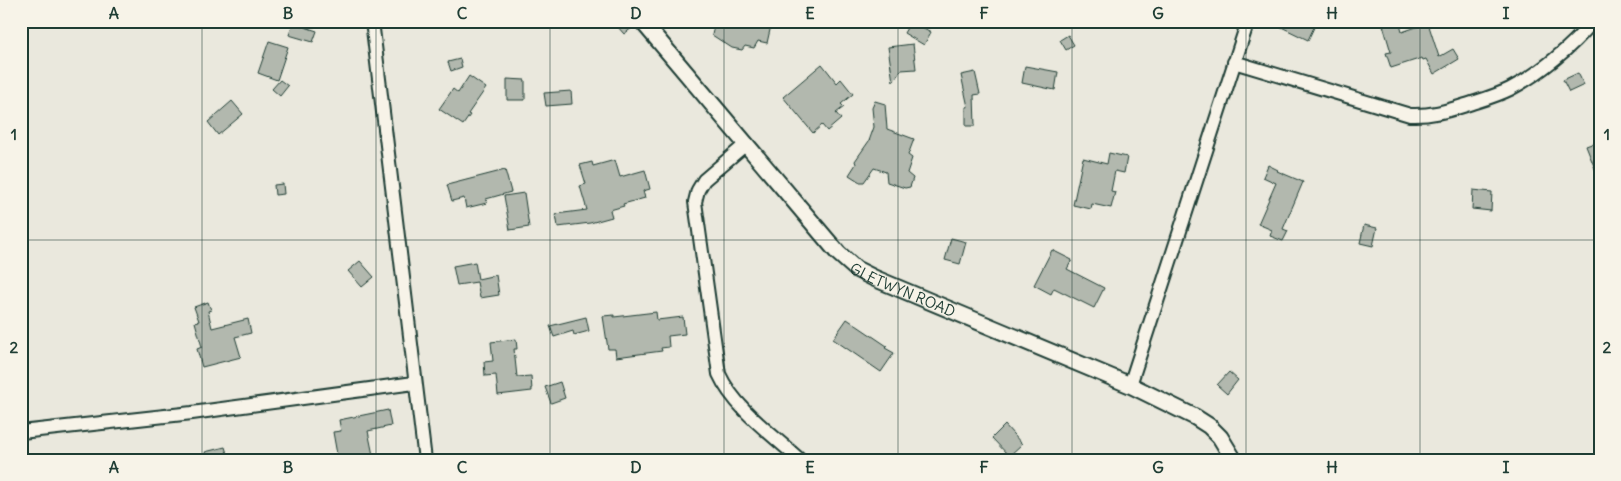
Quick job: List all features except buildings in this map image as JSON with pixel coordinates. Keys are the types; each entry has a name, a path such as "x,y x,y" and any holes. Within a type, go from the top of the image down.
{"street":[{"path":"372,21 414,383 425,460"},
{"name":"GLETWYN ROAD","path":"642,21 838,253 856,269 1130,385 1194,417 1220,437 1234,460"},
{"path":"1130,385 1248,21"},
{"path":"1234,62 1410,115 1424,116 1437,114 1516,86 1530,78 1559,54 1593,21"},
{"path":"746,144 704,180 698,190 696,202 719,374 725,388 737,402 800,460"},
{"path":"21,432 192,413 414,383"}]}
